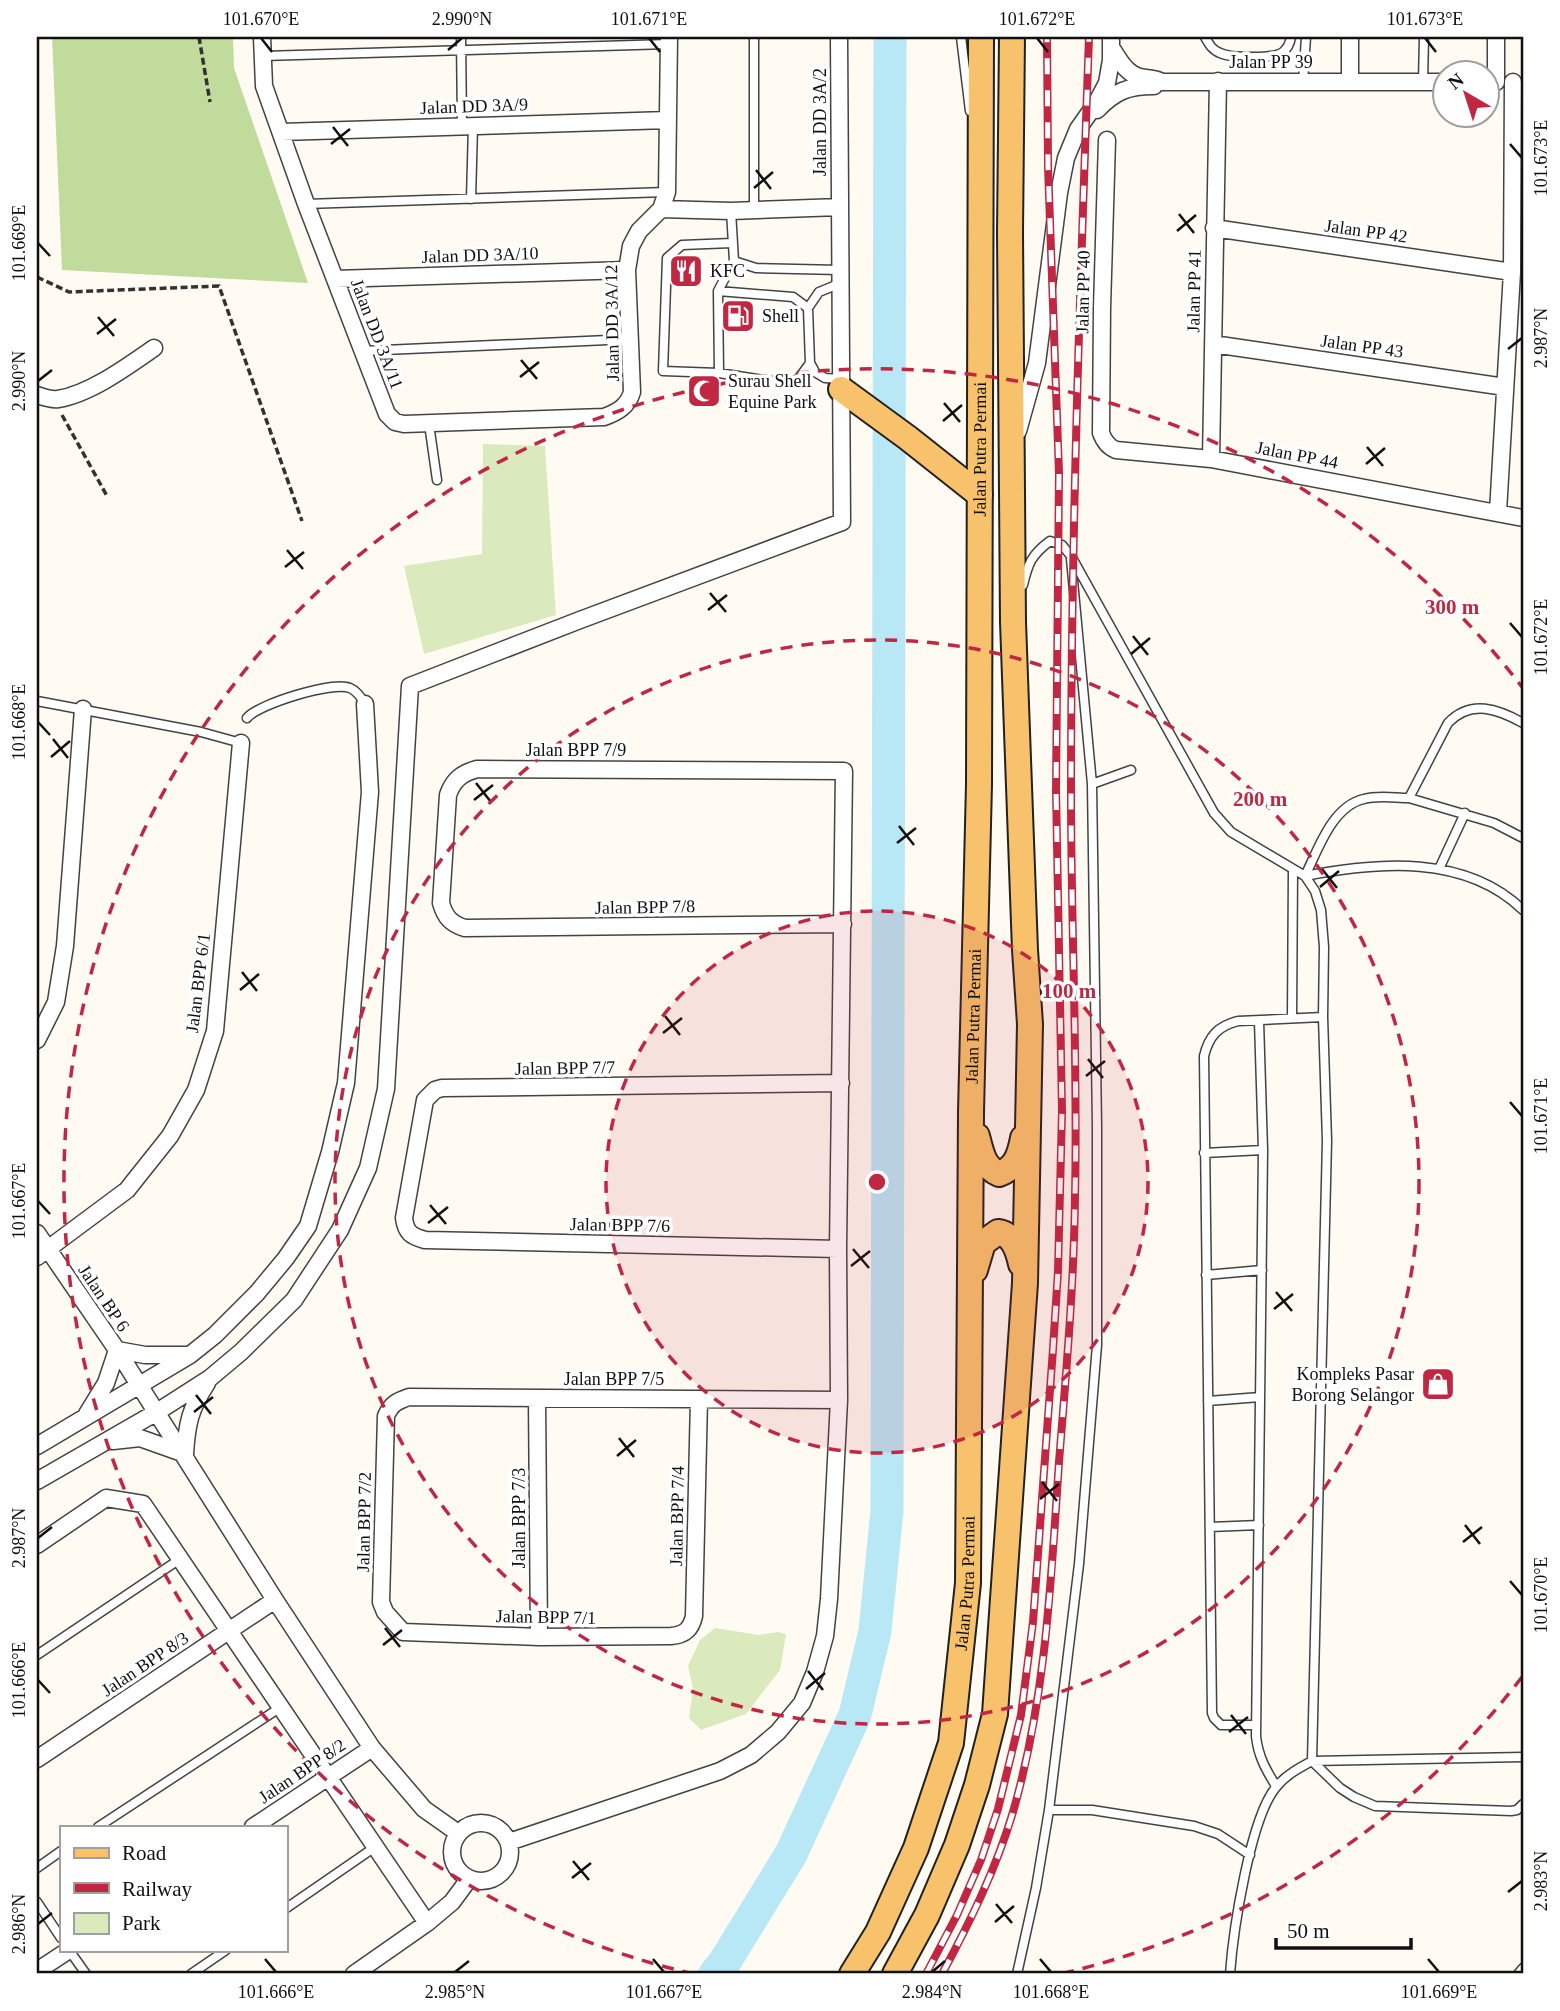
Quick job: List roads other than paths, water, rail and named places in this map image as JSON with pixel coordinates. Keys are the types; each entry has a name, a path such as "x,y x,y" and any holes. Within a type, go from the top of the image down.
{"main road":[{"name":"Jalan Putra Permai","path":"852,1974 878,1932 916,1848 951,1743 968,1583 971,1112 979,784 981,37"},
{"name":"Jalan Putra Permai","path":"895,1974 926,1915 957,1845 977,1785 995,1714 1025,1283 1030,1024 1013,622 1010,232 1012,37"},
{"path":"848,390 980,495"},
{"path":"971,1112 983,1157 989,1168 999,1174 1012,1167 1020,1154 1029,1102"},
{"path":"969,1298 977,1260 984,1243 998,1232 1005,1233 1012,1239 1019,1255 1025,1283"}],"street":[{"name":"Jalan DD 3A/11","path":"262,37 264,86 362,351 391,419 399,424 429,424 604,417 623,407"},
{"name":"Jalan DD 3A/2","path":"210,1378 294,1300 340,1230 368,1168 386,1089 410,686 842,522 848,390 841,277 839,37"},
{"path":"1349,82 1350,37"},
{"path":"1493,60 1496,37"},
{"name":"Jalan DD 3A/12","path":"623,407 632,392 627,270 631,246 639,231 661,209 667,192 669,41"},
{"path":"1012,453 1037,363 1066,158 1078,129 1107,83 1111,42"},
{"name":"Jalan PP 39","path":"1111,42 1118,59 1132,73 1162,82 1430,82"},
{"name":"Jalan PP 41","path":"1211,459 1218,81"},
{"path":"1078,129 1102,105 1125,89 1155,86 1162,82"},
{"path":"1498,512 1512,272 1518,82 1500,82"},
{"name":"Jalan DD 3A/9","path":"281,132 668,120"},
{"name":"Jalan PP 40","path":"1106,444 1101,433 1101,308 1107,140"},
{"path":"661,209 731,211 840,207"},
{"name":"Jalan PP 42","path":"1214,228 1512,272"},
{"name":"Jalan DD 3A/10","path":"335,279 627,270"},
{"name":"Jalan PP 43","path":"1213,344 1505,387"},
{"path":"37,395 55,399 73,395 128,366 154,348"},
{"name":"Jalan PP 44","path":"1106,444 1116,450 1211,459 1523,518"},
{"path":"37,1446 190,1355 215,1335 257,1293 308,1226 330,1152 346,1083 370,792 365,704"},
{"path":"37,1040 56,1002 65,946 83,709"},
{"name":"Jalan BPP 6/1","path":"42,1253 127,1189 170,1136 196,1090 215,1031 241,743"},
{"name":"Jalan BPP 7/9","path":"449,920 441,903 448,795 458,776 467,771 844,771 843,924"},
{"name":"Jalan BPP 7/8","path":"449,920 465,928 843,924"},
{"path":"509,1842 720,1771 751,1755 778,1732 802,1703 815,1672 825,1636 830,1587 839,1400 838,1249 843,924"},
{"name":"Jalan BPP 7/7","path":"405,1228 404,1218 425,1100 435,1090 841,1083"},
{"name":"Jalan BPP 7/6","path":"405,1228 414,1236 425,1240 838,1249"},
{"name":"Jalan BP 6","path":"37,1233 42,1253 117,1350 372,1748 424,1809 458,1833"},
{"path":"85,1418 106,1383 117,1350 145,1355 190,1355"},
{"path":"37,1481 157,1412 210,1378"},
{"path":"99,1445 121,1439 140,1438 184,1454 187,1427 194,1404 210,1378"},
{"name":"Jalan BPP 7/5","path":"390,1406 409,1397 839,1400"},
{"name":"Jalan BPP 7/3","path":"537,1398 539,1637"},
{"name":"Jalan BPP 7/4","path":"687,1631 694,1616 699,1399"},
{"name":"Jalan BPP 7/2","path":"390,1406 386,1416 381,1602 385,1612 403,1632"},
{"path":"37,1545 106,1498 143,1504 427,1923"},
{"name":"Jalan BPP 8/3","path":"37,1759 275,1600"},
{"name":"Jalan BPP 7/1","path":"403,1632 539,1637 671,1636 687,1631"},
{"name":"Jalan BPP 8/2","path":"254,1826 372,1748"},
{"path":"473,1824 491,1824 499,1828 509,1842 509,1861 505,1870 488,1881 469,1879 456,1867 452,1859 458,1833 473,1824"},
{"path":"354,1974 427,1923 452,1902 469,1879"},
{"path":"37,1971 66,1952"}],"lane":[{"path":"461,37 471,199"},
{"path":"754,37 754,210"},
{"path":"961,37 970,116"},
{"path":"1205,37 1209,45 1225,55 1269,56 1282,53 1290,44 1290,37"},
{"path":"1303,82 1306,37"},
{"path":"1423,82 1424,37"},
{"path":"263,56 669,41"},
{"path":"972,129 981,207"},
{"path":"306,204 667,192"},
{"path":"719,373 718,291 734,261 731,211"},
{"path":"732,243 681,245 667,258 663,372 719,373 790,384 799,378 810,363"},
{"path":"734,261 756,268 841,277"},
{"path":"841,277 819,292 808,308 810,363 815,372 848,390"},
{"path":"718,291 793,297 808,308"},
{"path":"362,351 630,340"},
{"path":"429,424 437,480"},
{"path":"1013,622 1029,563 1039,549 1050,541 1062,545 1071,556 1214,813 1231,832 1305,876 1315,891 1321,910 1327,1142 1312,1761 1340,1787 1354,1797 1375,1806 1511,1811 1517,1810 1523,1804"},
{"path":"1017,1974 1036,1888 1049,1810 1079,1564 1097,1345 1092,785 1071,556"},
{"path":"247,718 272,703 330,687 352,688 365,704"},
{"path":"37,701 201,732 241,743"},
{"path":"1409,798 1454,716 1482,707 1523,723"},
{"path":"1092,785 1131,770"},
{"path":"1305,876 1333,822 1345,809 1364,799 1409,798 1494,823 1523,838"},
{"path":"1439,869 1465,813"},
{"path":"1305,876 1372,865 1439,869 1470,876 1510,898 1523,910"},
{"path":"1292,1018 1293,869"},
{"path":"1256,1725 1221,1725 1212,1713 1204,1056 1207,1043 1216,1031 1226,1024 1238,1021 1323,1017"},
{"path":"1259,1021 1263,1150 1256,1725 1257,1750 1276,1786"},
{"path":"1204,1153 1263,1150"},
{"path":"1206,1275 1262,1270"},
{"path":"1208,1401 1260,1397"},
{"path":"1210,1527 1259,1525"},
{"path":"37,1655 180,1559"},
{"path":"100,1826 281,1707"},
{"path":"1230,1974 1232,1939 1250,1855 1269,1797 1276,1786 1292,1772 1312,1761 1523,1757"},
{"path":"1049,1810 1092,1810 1194,1826 1217,1834 1250,1855"},
{"path":"287,1908 375,1847"},
{"path":"37,1868 60,1852"},
{"path":"37,1902 60,1936"},
{"path":"70,1952 86,1974"},
{"path":"191,1974 223,1952"},
{"path":"1518,1974 1523,1968"}],"waterway":[{"path":"715,1974 791,1854 855,1715 875,1631 887,1511 890,37"}],"railway":[{"path":"926,1974 957,1915 981,1860 998,1809 1021,1715 1033,1622 1058,1271 1062,1111 1056,790 1059,473 1048,166 1047,37"},
{"path":"942,1974 982,1895 1013,1812 1040,1682 1053,1550 1069,1330 1076,1147 1071,794 1073,604 1089,37"}],"place":[{"name":"KFC","path":"686,271"},
{"name":"Shell","path":"738,316"},
{"name":"Surau Shell Equine Park","path":"704,391"},
{"name":"Kompleks Pasar Borong Selangor","path":"1438,1384"}]}
